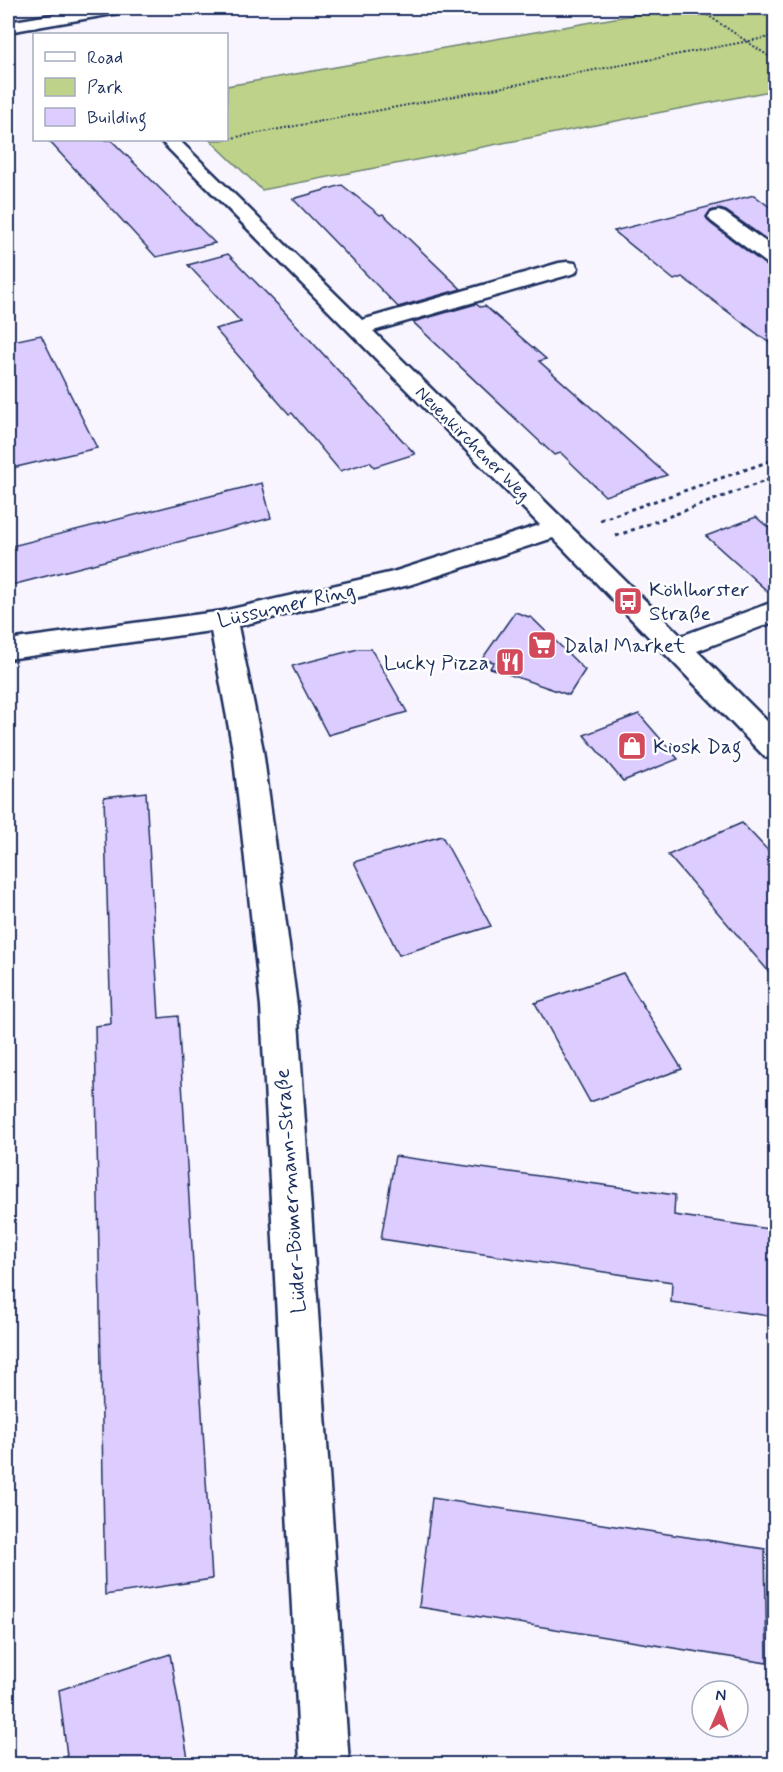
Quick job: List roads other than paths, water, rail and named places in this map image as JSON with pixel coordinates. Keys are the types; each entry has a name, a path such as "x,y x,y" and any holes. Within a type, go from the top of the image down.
{"street":[{"path":"25,8 62,33"},
{"path":"8,27 119,8"},
{"name":"Neuenkirchener Weg","path":"170,141 776,749"},
{"path":"718,217 776,259"},
{"path":"357,328 567,267"},
{"name":"Lüssumer Ring","path":"8,649 223,620 399,579 558,528"},
{"path":"675,649 776,610"},
{"name":"Lüder-Bömermann-Straße","path":"223,620 248,750 279,1006 325,1764"}],"place":[{"name":"Köhlhorster Straße","path":"628,601"},
{"name":"Dalal Market","path":"542,645"},
{"name":"Lucky Pizza","path":"510,662"},
{"name":"Kiosk Dag","path":"632,746"}]}
